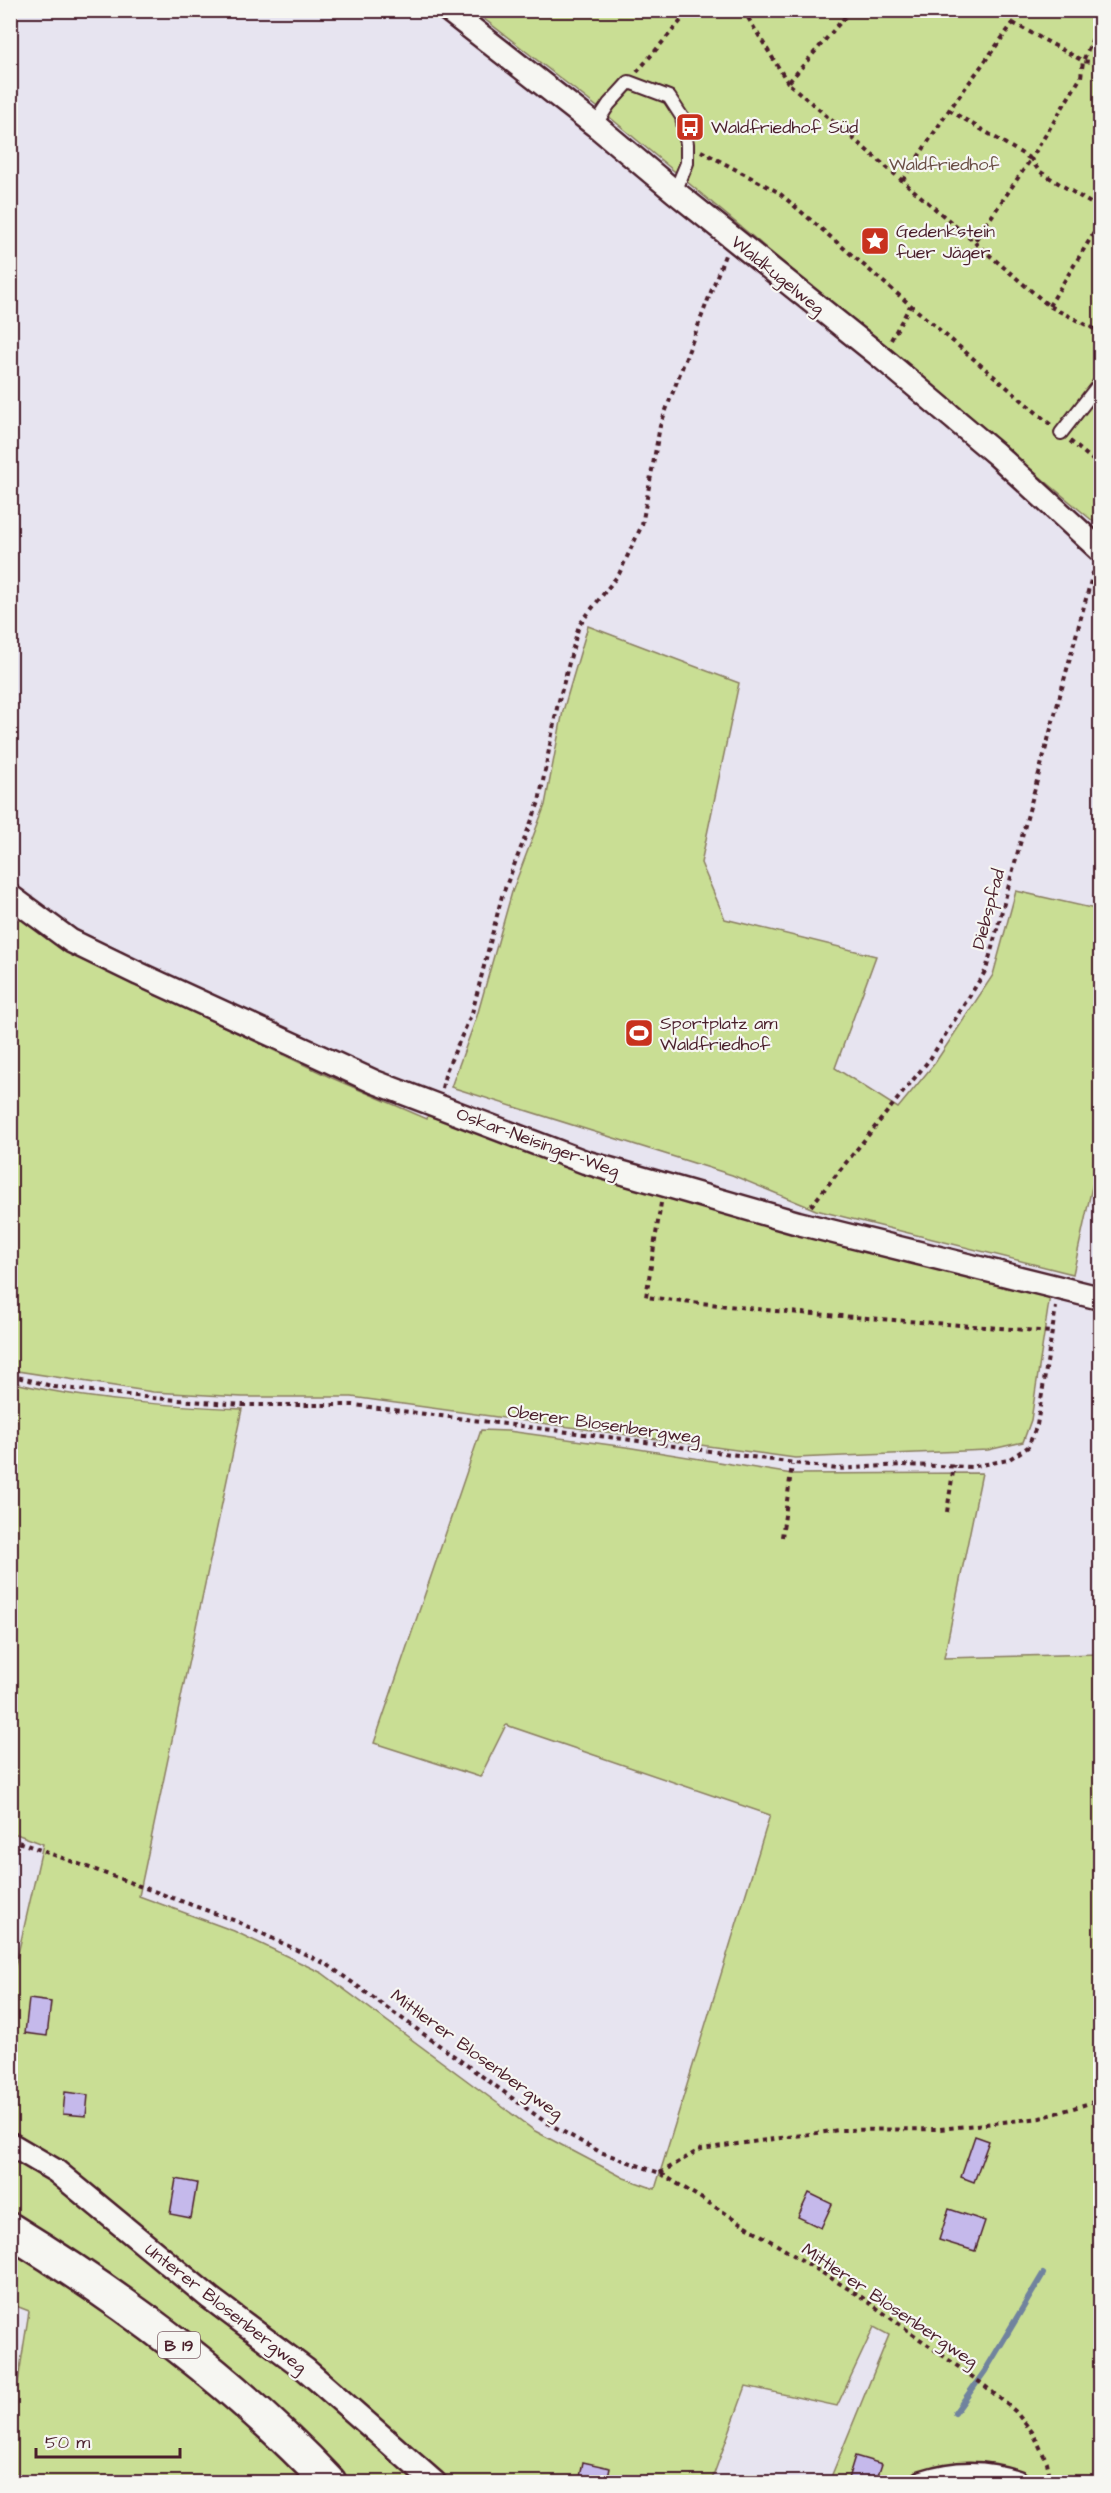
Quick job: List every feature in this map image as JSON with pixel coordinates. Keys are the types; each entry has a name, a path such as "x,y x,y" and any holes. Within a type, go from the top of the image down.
{"main road":[{"name":"B 19","path":"10,2230 94,2283 185,2349 256,2411 328,2482"},
{"name":"B 19","path":"10,2255 83,2301 168,2365 229,2416 298,2482"}],"street":[{"name":"Waldkugelweg","path":"448,10 595,124 675,192 881,357 996,454 1100,550"},
{"name":"Oskar-Neisinger-Weg","path":"10,896 71,941 375,1082 585,1162 798,1223 1101,1298"},
{"name":"Unterer Blosenbergweg","path":"10,2144 56,2171 210,2298 305,2369 434,2482"},
{"path":"923,2482 952,2474 979,2473 1017,2482"}],"lane":[{"path":"595,124 629,82 669,97 682,117 687,144 687,163 675,192"},
{"path":"1061,433 1101,383"}],"path":[{"path":"629,82 690,10"},
{"path":"746,10 745,13 788,83 1049,306 1101,332"},
{"path":"788,83 851,10"},
{"path":"903,180 1020,10"},
{"path":"974,242 1031,159 1081,77 1083,61 1101,22"},
{"path":"1013,23 1083,61 1101,63"},
{"path":"949,110 1031,159 1040,171 1101,208"},
{"path":"687,144 778,192 1101,466"},
{"path":"1049,306 1101,223"},
{"path":"438,1106 446,1071 472,1013 502,896 538,802 557,708 579,625 619,574 642,525 660,426 732,238"},
{"path":"881,357 910,306"},
{"name":"Diebspfad","path":"798,1223 930,1059 986,970 1100,550"},
{"path":"664,1184 646,1297 775,1311 1052,1332"},
{"name":"Oberer Blosenbergweg","path":"10,1375 54,1387 242,1406 354,1405 837,1469 954,1465 971,1467 1008,1460 1028,1447 1037,1425 1059,1287"},
{"path":"782,1537 792,1464"},
{"path":"947,1512 954,1465"},
{"name":"Mittlerer Blosenbergweg","path":"10,1839 236,1921 328,1965 544,2121 600,2152 660,2173 860,2296 986,2386 1015,2411 1033,2433 1047,2462 1051,2482"},
{"path":"660,2173 701,2149 838,2130 940,2128 1040,2118 1101,2100"}],"green space":[{"name":"Waldfriedhof","path":"474,11 1100,11 1100,527 601,110"},
{"path":"588,626 739,683 701,863 725,919 876,956 835,1068 898,1108 935,1063 993,975 1016,891 1100,910 1100,1150 1073,1274 816,1210 732,1175 451,1087 477,1016 512,892 545,805 563,711"},
{"path":"10,908 115,975 332,1078 427,1119 429,1109 1050,1295 1031,1420 1023,1442 988,1450 795,1458 352,1397 242,1397 153,1392 11,1370"},
{"path":"11,1382 97,1398 242,1409 139,1896 234,1931 322,1973 535,2131 624,2178 655,2189 770,1815 506,1725 480,1777 374,1743 481,1430 508,1431 626,1447 792,1474 982,1473 944,1658 1100,1654 1100,2482 1036,2482 997,2470 922,2475 912,2482 829,2482 889,2335 874,2327 837,2406 746,2386 711,2482 442,2482 446,2476 177,2255 58,2163 11,2132 10,1989 43,1844 11,1832"},
{"path":"11,2147 429,2482 11,2482 11,2427 29,2311 11,2304"}],"building":[{"path":"29,1999 51,2002 47,2036 25,2033"},
{"path":"65,2092 88,2095 86,2116 63,2114"},
{"path":"975,2136 989,2141 974,2182 961,2177"},
{"path":"176,2179 197,2183 191,2218 170,2214"},
{"path":"809,2193 832,2204 821,2228 798,2217"},
{"path":"949,2209 985,2221 975,2251 939,2240"},
{"path":"855,2456 882,2464 876,2482 847,2482"},
{"path":"583,2462 610,2468 607,2482 579,2482"}],"waterway":[{"path":"955,2413 985,2371 1043,2274"}],"place":[{"name":"Waldfriedhof Süd","path":"690,127"},
{"name":"Gedenkstein fuer Jäger","path":"875,241"},
{"name":"Sportplatz am Waldfriedhof","path":"639,1033"}]}
